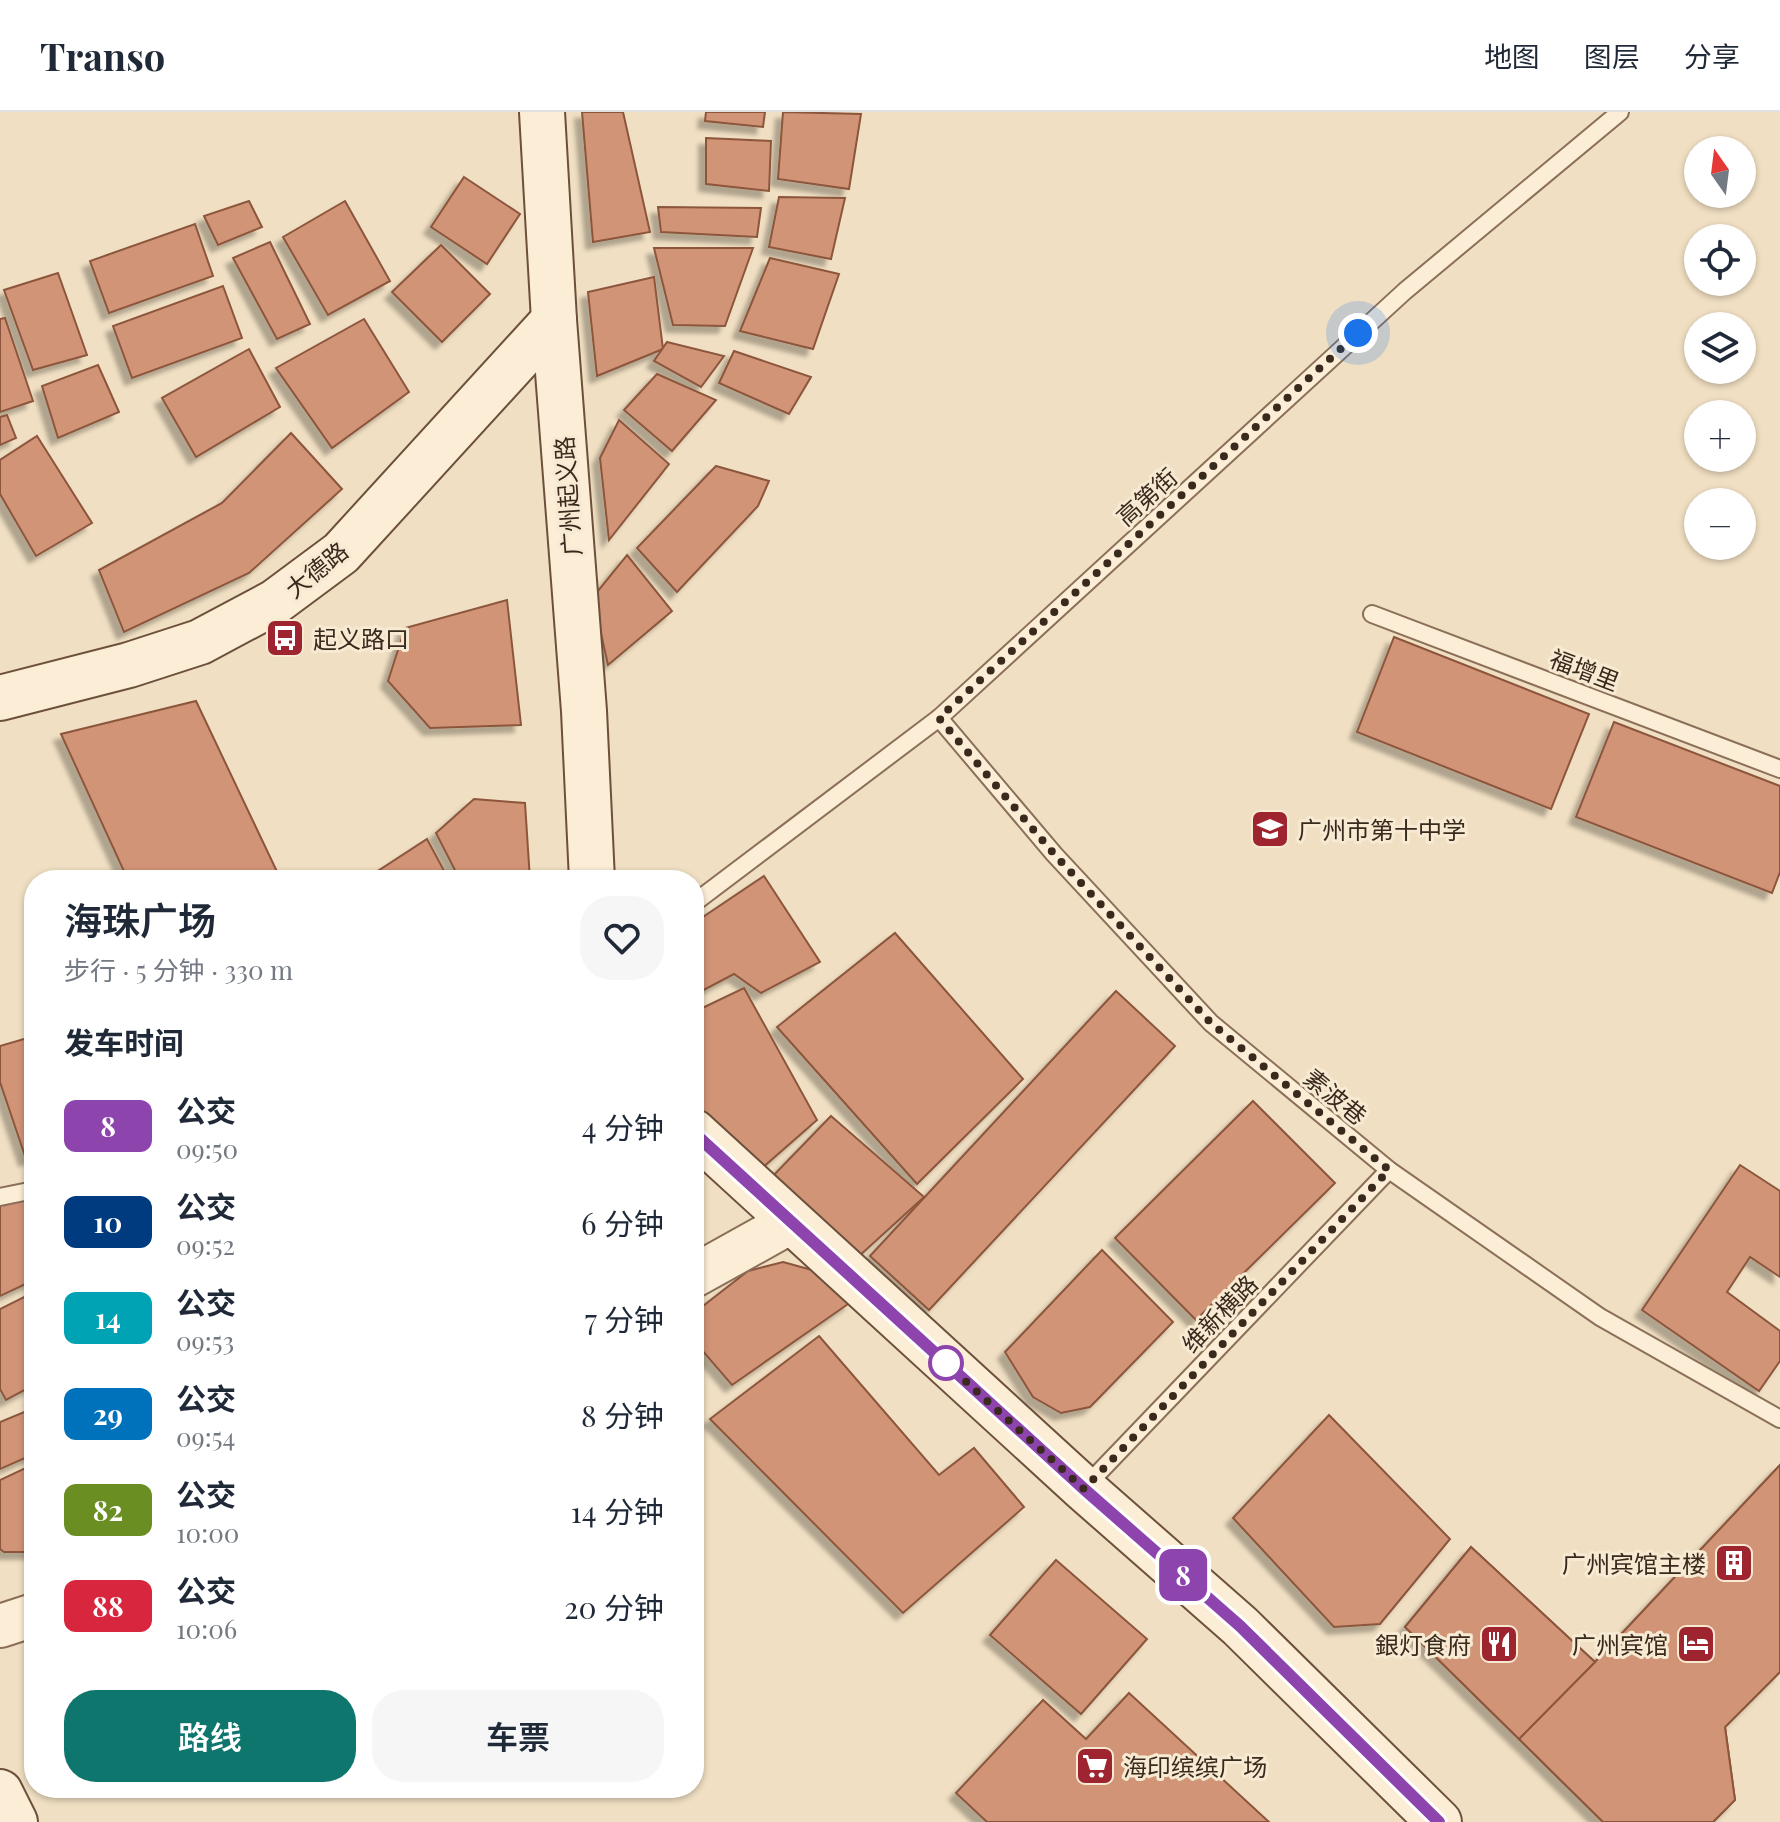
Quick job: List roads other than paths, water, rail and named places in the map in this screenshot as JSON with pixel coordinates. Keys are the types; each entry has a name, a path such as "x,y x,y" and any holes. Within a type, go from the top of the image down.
{"main road":[{"name":"广州起义路","path":"542,112 554,320 584,711 592,870"},
{"name":"大德路","path":"0,698 129,665 200,642 275,602 341,553 554,320"},
{"path":"704,1141 1084,1489 1240,1626 1439,1822"},
{"path":"0,1792 15,1822"}],"street":[{"path":"704,1270 791,1222"},
{"path":"0,1626 24,1618"}],"lane":[{"name":"高第街","path":"704,895 939,718 1405,291 1620,112"},
{"name":"福增里","path":"1372,614 1780,769"},
{"name":"素波巷","path":"939,718 1054,854 1211,1023 1389,1170 1600,1317 1780,1419"},
{"name":"维新横路","path":"1084,1489 1389,1170"},
{"path":"0,1197 24,1192"}],"place":[{"name":"起义路口","path":"285,638"},
{"name":"广州市第十中学","path":"1270,829"},
{"name":"广州宾馆主楼","path":"1734,1563"},
{"name":"銀灯食府","path":"1499,1644"},
{"name":"广州宾馆","path":"1696,1644"},
{"name":"海印缤缤广场","path":"1095,1766"}]}
